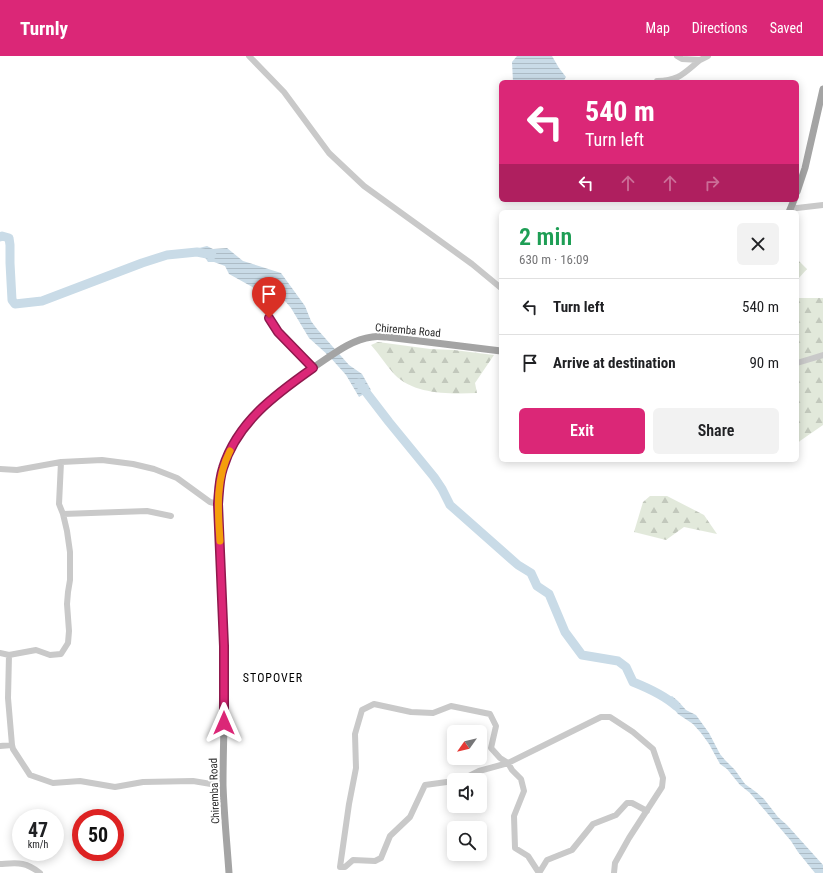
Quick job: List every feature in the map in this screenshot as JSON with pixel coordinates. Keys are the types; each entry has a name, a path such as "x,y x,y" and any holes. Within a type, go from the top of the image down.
{"main road":[{"path":"799,186 805,168 823,89"},
{"name":"Chiremba Road","path":"229,873 223,786 224,646 218,504 223,468 228,455 248,421 269,401 340,349 357,341 376,336 499,350"}],"street":[{"path":"249,56 284,92 329,153 364,186 472,264 499,286"},
{"path":"677,56 682,59 700,60"},
{"path":"671,80 678,78 700,60 708,56"},
{"path":"791,206 797,208 823,205"},
{"path":"269,318 278,332 313,368"},
{"path":"799,362 823,355"},
{"path":"0,469 17,470 61,462 102,460 133,464 154,469 177,478 210,502 218,504"},
{"path":"0,653 9,655 36,650 50,655 61,654 68,643 69,631 67,604 70,580 70,552 63,514 59,504 61,462"},
{"path":"63,514 148,511 171,516"},
{"path":"9,655 8,698 12,745 13,749 30,775 53,783 80,781 115,787 143,782 192,781 223,786"},
{"path":"447,782 425,785 410,817 390,836 381,858 375,861 353,860 345,867 340,867 356,768 355,734 362,710 374,704 411,712 433,713 451,706 490,714 496,726 491,748 500,758 508,763 512,770 521,779 524,792 514,816 515,848 528,856 539,873 547,860 572,850 593,824 616,815 627,803 632,803 647,811"},
{"path":"475,773 508,763 601,717 610,717 632,732 653,749 663,778 662,787 615,863 614,873"},
{"path":"0,746 12,745"},
{"path":"0,864 22,863 34,868 40,873"}],"green space":[{"path":"799,261 807,269 799,278"},
{"path":"799,298 823,298 823,425 799,442"},
{"path":"378,342 494,355 475,383 477,393 433,392 412,386 402,381 394,374 371,345"},
{"path":"650,496 667,496 704,515 717,534 684,527 666,540 634,532 643,502"}],"water":[{"path":"517,56 552,56 566,77 564,80 513,80 512,62"},
{"path":"207,246 213,249 227,248 243,261 281,273 305,306 311,321 317,329 349,365 362,374 371,390 359,397 346,375 329,356 309,338 291,308 285,301 256,289 229,274 225,266 214,262 208,262 199,248"},
{"path":"672,696 686,710 696,715 709,733 720,754 735,770 745,784 764,799 778,817 823,865 823,873 815,873 791,841 750,793 740,785 727,769 720,764 701,733 693,724 678,714 666,700"}],"waterway":[{"path":"0,237 2,236 9,238 12,300 15,304 42,301 167,255 197,252 212,255"},
{"path":"359,383 434,477 450,505 518,565 531,573 537,586 549,594 565,632 582,655 618,661 626,667 633,682 661,695 676,706"}],"slow traffic":[{"path":"220,541 218,504 220,478 230,451"}],"district":[{"name":"STOPOVER","path":"273,678"}],"route":[{"path":"224,723 224,646 218,504 220,478 228,455 248,421 269,401 313,368 278,332 269,318"}]}
